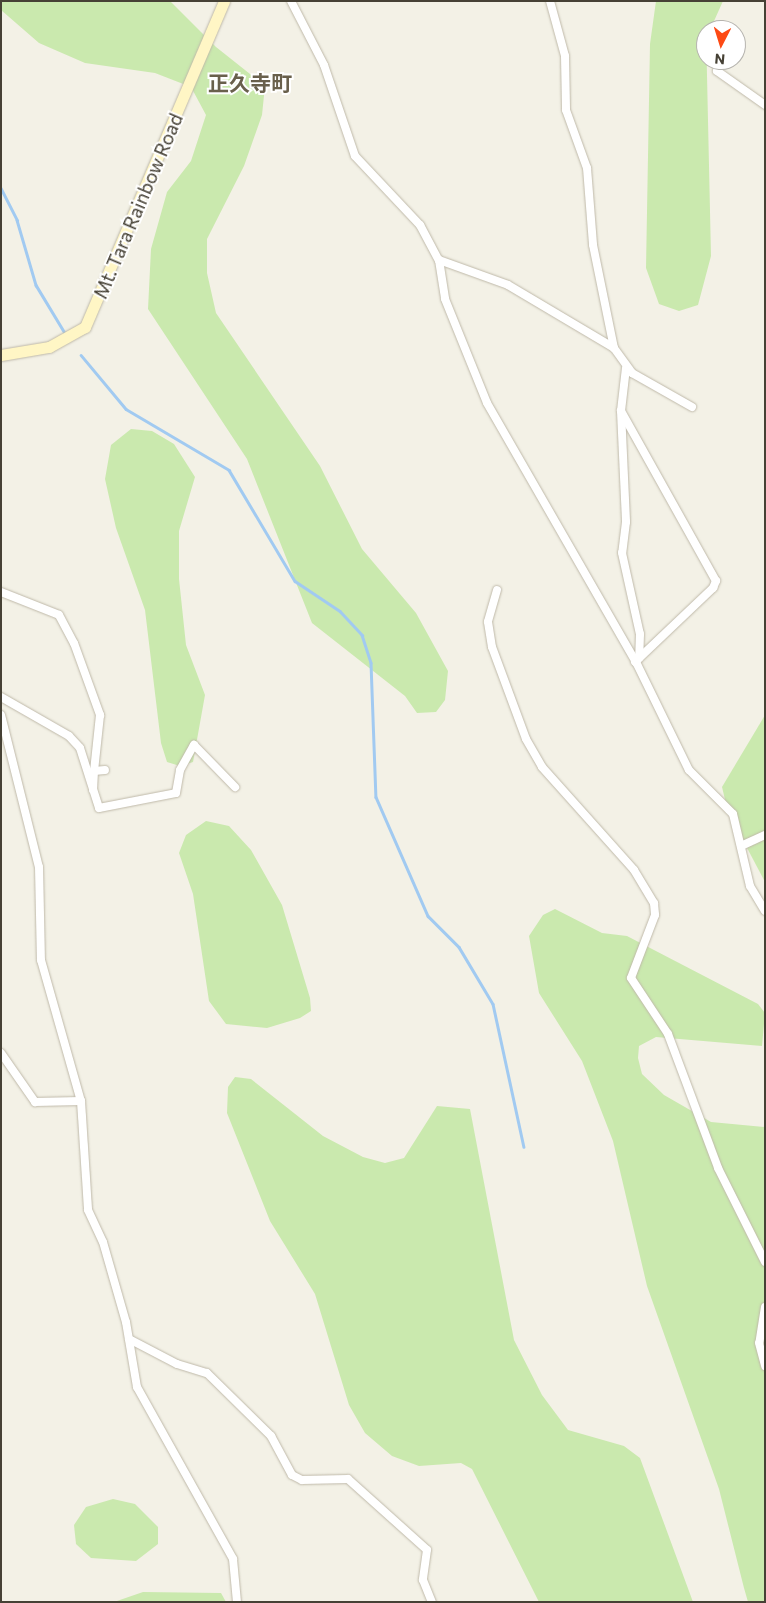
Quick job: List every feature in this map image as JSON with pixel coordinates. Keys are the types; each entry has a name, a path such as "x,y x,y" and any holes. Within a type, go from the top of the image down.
{"street":[{"name":"Mt. Tara Rainbow Road","path":"1,355 49,347 85,327 224,1"},
{"path":"291,1 324,65 355,156 420,225 439,260 445,298 487,403 637,660 689,770 732,814 750,886 765,911"},
{"path":"550,1 564,56 566,110 587,168 593,245 614,348 626,368 692,407"},
{"path":"716,70 765,105"},
{"path":"439,260 508,285 614,348"},
{"path":"626,368 621,411 626,522 622,553 640,634 637,660"},
{"path":"621,411 716,581 637,660"},
{"path":"496,590 488,622 492,646 526,739 548,774 634,870 654,903 655,915 631,978 668,1034 718,1168 765,1262"},
{"path":"1,592 59,615 74,643 100,715 93,794"},
{"path":"1,697 69,736 80,748 99,808 176,793 180,770 194,745 235,787"},
{"path":"1,715 39,867 41,960 81,1101 88,1210 103,1242 129,1339 136,1387 233,1560 237,1602"},
{"path":"94,771 105,770"},
{"path":"741,846 765,835"},
{"path":"1,1053 35,1102 81,1101"},
{"path":"765,1306 758,1343 765,1366"},
{"path":"129,1339 177,1364 207,1373 271,1436 292,1475 302,1480 348,1479 427,1550 423,1580 432,1602"}],"green space":[{"path":"1,1 170,1 216,47 265,86 262,115 244,166 207,239 207,273 216,313 320,466 362,549 416,613 448,671 445,700 436,712 417,713 405,696 312,623 247,459 148,309 151,249 167,192 191,161 206,115 191,87 155,73 85,63 39,43 1,10"},
{"path":"656,1 723,1 714,20 696,20 696,70 707,70 711,256 698,305 679,311 659,304 646,268 650,44"},
{"path":"131,429 152,431 174,444 195,477 179,531 179,579 186,645 205,695 193,762 180,766 167,762 161,743 145,610 116,528 105,479 111,445"},
{"path":"765,715 765,882 728,812 722,787"},
{"path":"206,821 229,826 251,850 282,905 310,998 311,1011 300,1018 267,1028 226,1024 209,1001 193,894 179,853 186,835"},
{"path":"555,909 602,933 627,936 758,1004 765,1013 762,1046 656,1037 639,1046 638,1058 642,1074 664,1095 711,1122 765,1127 765,1602 748,1602 719,1489 647,1286 613,1141 582,1061 539,993 529,936 543,915"},
{"path":"235,1077 251,1079 323,1136 363,1157 385,1163 404,1158 437,1106 470,1109 514,1340 542,1395 568,1430 624,1446 640,1458 693,1602 539,1602 472,1469 461,1463 419,1466 392,1456 365,1433 349,1405 315,1294 270,1221 227,1113 228,1087"},
{"path":"113,1499 135,1504 158,1527 158,1544 136,1561 91,1558 76,1544 74,1525 86,1507"},
{"path":"143,1592 221,1593 226,1602 114,1602"}],"waterway":[{"path":"1,188 17,220 36,285 65,333"},
{"path":"81,355 126,409 229,470 295,581 340,611 362,635 371,663 376,797 428,916 459,947 493,1004 524,1147"}],"district":[{"name":"正久寺町","path":"250,83"}]}
